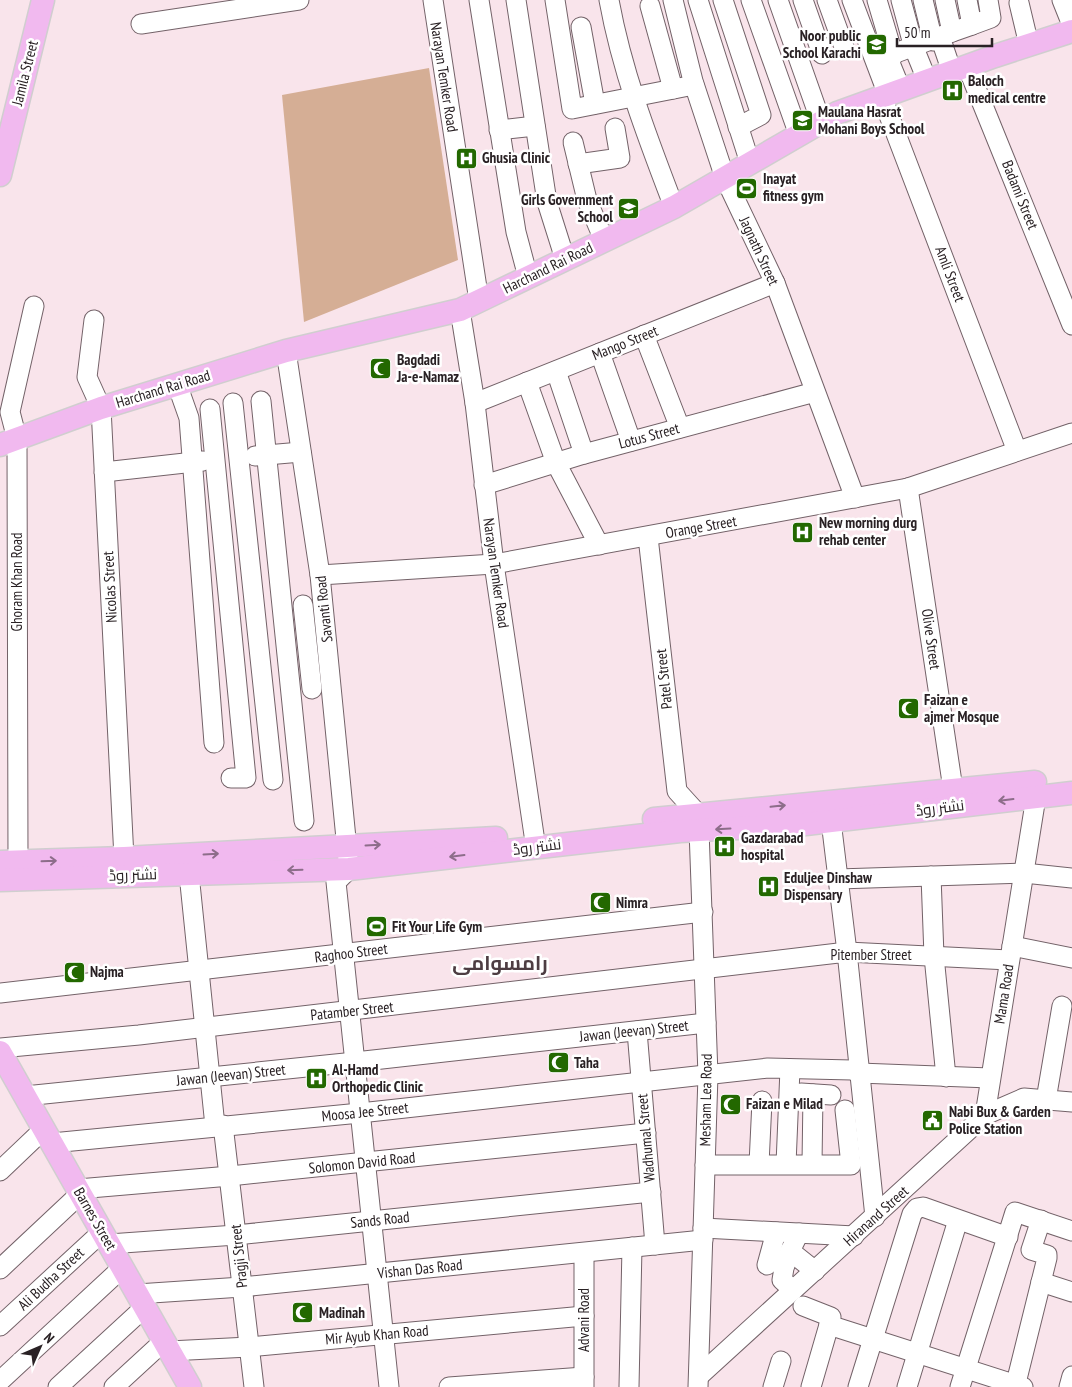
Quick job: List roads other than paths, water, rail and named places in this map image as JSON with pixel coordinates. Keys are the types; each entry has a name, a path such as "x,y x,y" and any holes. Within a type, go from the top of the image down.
{"main road":[{"name":"Jamila Street","path":"22,55 29,0"},
{"name":"Jamila Street","path":"0,175 6,112 22,55 43,0"},
{"name":"Harchand Rai Road","path":"8,442 101,408 286,351 469,306 674,207 837,113 927,80 1072,32"},
{"name":"نشتر روڈ","path":"0,880 189,874 698,822 953,789 1072,778"},
{"name":"نشتر روڈ","path":"9,862 124,858 348,858 534,835 698,822 831,821 1072,792"},
{"name":"Barnes Street","path":"0,1052 167,1346 183,1384"}],"street":[{"path":"142,24 299,0"},
{"name":"Narayan Temker Road","path":"433,0 469,306 474,403 494,564 534,835"},
{"path":"478,0 516,232 528,277"},
{"path":"516,0 547,202 565,259"},
{"path":"555,0 572,109 694,85"},
{"path":"609,0 615,33 633,97 674,207"},
{"name":"Jagnath Street","path":"673,0 694,85 725,178 775,283 855,498"},
{"path":"698,0 750,163"},
{"path":"723,0 761,115 738,127"},
{"path":"751,0 799,135"},
{"path":"778,0 821,122"},
{"path":"803,0 822,54"},
{"path":"827,0 844,47"},
{"path":"852,0 890,94"},
{"path":"877,0 893,54 890,63 890,94"},
{"path":"902,0 914,48 927,80"},
{"path":"923,0 942,37"},
{"path":"942,37 945,0"},
{"path":"967,0 972,25"},
{"path":"893,54 914,48 991,18 988,0"},
{"path":"1062,0 1072,25"},
{"path":"1020,1 1030,45"},
{"path":"650,6 673,89"},
{"path":"581,27 595,104"},
{"name":"Badami Street","path":"942,37 960,69 1070,316"},
{"name":"Amli Street","path":"890,94 1018,451"},
{"path":"499,130 535,126"},
{"path":"578,164 620,158 615,128"},
{"path":"573,142 587,200 604,240"},
{"name":"Mango Street","path":"474,403 775,283"},
{"name":"Ghoram Khan Road","path":"9,862 8,442 10,412 34,306"},
{"name":"Nicolas Street","path":"94,320 87,377 101,408 124,858"},
{"path":"644,336 680,428"},
{"name":"Savanti Road","path":"286,351 320,575 348,858"},
{"path":"600,353 631,442"},
{"path":"556,371 584,454"},
{"path":"527,382 556,463 598,546"},
{"path":"178,384 189,418 214,743"},
{"name":"Lotus Street","path":"484,485 584,454 815,392"},
{"path":"261,401 304,821"},
{"path":"233,403 273,780"},
{"path":"210,409 246,778 231,778"},
{"name":"Orange Street","path":"320,575 494,564 908,488 1072,433"},
{"path":"104,472 301,452"},
{"name":"Olive Street","path":"908,488 953,789"},
{"name":"Patel Street","path":"648,537 677,791 698,822"},
{"path":"282,608 323,603"},
{"path":"303,605 312,689"},
{"name":"Mama Road","path":"985,1115 1036,797"},
{"path":"831,821 875,1217"},
{"name":"Mesham Lea Road","path":"698,822 708,1075 698,1381"},
{"path":"348,858 336,882 389,1387"},
{"path":"838,879 1024,873 1072,878"},
{"name":"Pragji Street","path":"189,874 210,1077 230,1176 254,1387"},
{"path":"931,876 934,956 946,1077"},
{"name":"Raghoo Street","path":"0,993 703,912"},
{"name":"Pitember Street","path":"704,971 847,952 934,956 1010,953 1072,958"},
{"name":"Patamber Street","path":"0,1048 704,971"},
{"path":"1046,1100 1061,1006"},
{"name":"Jawan (Jeevan) Street","path":"25,1096 706,1023"},
{"name":"Wadhumal Street","path":"637,1031 656,1245"},
{"name":"Moosa Jee Street","path":"48,1136 219,1125 360,1113 768,1068 852,1070 859,1073 990,1078"},
{"path":"786,1164 790,1069"},
{"path":"789,1092 822,1094 812,1164"},
{"name":"Hiranand Street","path":"698,1381 793,1290 904,1191 985,1115 1024,1098 1072,1102"},
{"path":"759,1164 762,1102"},
{"path":"705,1164 851,1165 846,1110"},
{"name":"Solomon David Road","path":"79,1191 646,1133"},
{"path":"1,1168 48,1136"},
{"path":"0,1269 79,1191"},
{"path":"904,1191 916,1208"},
{"name":"Sands Road","path":"105,1238 236,1235 651,1192"},
{"path":"858,1387 912,1214 916,1208 923,1207 1008,1237"},
{"path":"963,1378 1015,1212 1040,1220 1070,1225"},
{"path":"907,1387 958,1220"},
{"path":"829,1325 917,1354 963,1378 1018,1386 1047,1255 1030,1250 1040,1220"},
{"path":"767,1265 776,1232"},
{"name":"Vishan Das Road","path":"141,1300 242,1287 584,1254 656,1245 703,1234 776,1232 854,1236"},
{"path":"793,1290 782,1280 790,1251 799,1233"},
{"name":"Ali Budha Street","path":"0,1326 105,1238"},
{"path":"629,1387 632,1247"},
{"path":"790,1251 815,1271"},
{"name":"Advani Road","path":"584,1254 584,1382"},
{"path":"0,1381 122,1268"},
{"path":"1041,1282 1072,1292"},
{"path":"58,1387 141,1300"},
{"path":"803,1306 831,1317 810,1387"},
{"name":"Mir Ayub Khan Road","path":"167,1346 249,1348 584,1316"},
{"path":"114,1387 167,1346"},
{"path":"773,1387 781,1361"},
{"path":"1069,1387 1072,1376"},
{"path":"449,1387 584,1382"}],"place":[{"name":"Noor public School Karachi","path":"877,45"},
{"name":"Baloch medical centre","path":"952,90"},
{"name":"Maulana Hasrat Mohani Boys School","path":"802,121"},
{"name":"Ghusia Clinic","path":"466,158"},
{"name":"Inayat fitness gym","path":"747,188"},
{"name":"Girls Government School","path":"629,209"},
{"name":"Bagdadi Ja-e-Namaz","path":"381,369"},
{"name":"New morning durg rehab center","path":"803,532"},
{"name":"Faizan e ajmer Mosque","path":"908,709"},
{"name":"Gazdarabad hospital","path":"725,847"},
{"name":"Eduljee Dinshaw Dispensary","path":"768,887"},
{"name":"Nimra","path":"600,903"},
{"name":"Fit Your Life Gym","path":"376,927"},
{"name":"Najma","path":"74,972"},
{"name":"Taha","path":"558,1063"},
{"name":"Al-Hamd Orthopedic Clinic","path":"316,1079"},
{"name":"Faizan e Milad","path":"730,1104"},
{"name":"Nabi Bux & Garden Police Station","path":"933,1121"},
{"name":"Madinah","path":"303,1313"}],"district":[{"name":"رامسوامی","path":"500,963"}]}
